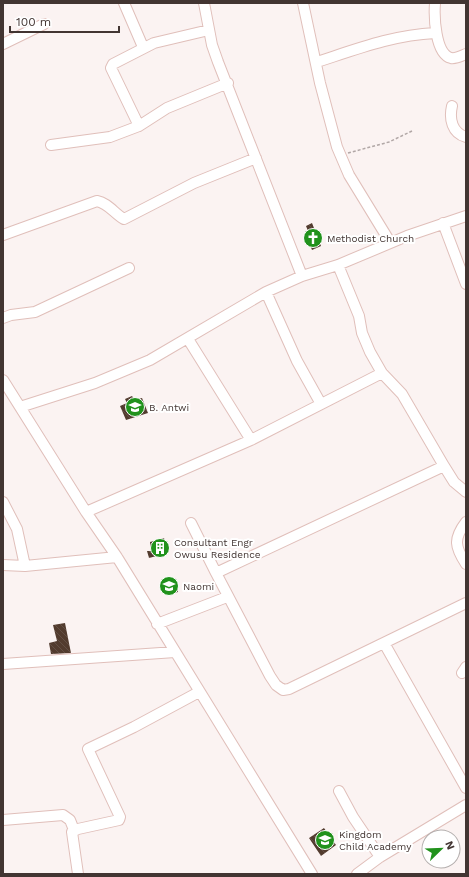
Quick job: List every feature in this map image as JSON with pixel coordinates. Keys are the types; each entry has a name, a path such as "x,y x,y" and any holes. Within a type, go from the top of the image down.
{"street":[{"path":"124,3 143,47"},
{"path":"204,3 212,45 302,276"},
{"path":"303,3 329,121 340,155 349,176 390,242"},
{"path":"435,3 435,33 445,54 449,58 456,58 466,54"},
{"path":"3,44 44,24"},
{"path":"139,126 111,68 117,60 143,47 209,30"},
{"path":"316,62 390,38 410,34 435,33"},
{"path":"51,144 110,137 139,126 167,108 228,83"},
{"path":"452,106 451,118 455,131 459,135 466,137"},
{"path":"3,235 97,201 104,202 117,215 124,219 194,183 256,158"},
{"path":"20,407 119,374 150,360 266,292 302,276 338,265 390,242 466,216"},
{"path":"443,223 466,284"},
{"path":"338,265 359,316 362,333 370,352 382,373 402,394 454,482 466,492"},
{"path":"3,318 11,315 35,312 129,268"},
{"path":"266,292 297,361 321,404"},
{"path":"188,338 251,440"},
{"path":"86,512 251,440 382,373"},
{"path":"3,380 86,512 117,557 312,874"},
{"path":"216,573 444,466"},
{"path":"3,502 17,529 25,566"},
{"path":"466,522 458,534 456,546 466,564"},
{"path":"191,523 227,596 270,676 276,685 283,690 290,689 466,603"},
{"path":"3,565 25,566 117,557"},
{"path":"157,624 227,596"},
{"path":"384,643 466,788"},
{"path":"3,664 175,652"},
{"path":"74,830 112,822 119,820 120,817 88,749 134,727 199,692"},
{"path":"339,791 353,817 380,857"},
{"path":"357,874 380,857 466,805"},
{"path":"3,820 63,815 70,820 74,830 72,835 78,874"}],"path":[{"path":"340,155 389,142 412,131"}],"building":[{"path":"312,223 321,246 312,250 305,232 308,231 306,226"},
{"path":"132,396 135,400 142,398 148,413 126,420 120,406 127,403 125,399"},
{"name":"Consultant Engr Owusu Residence","path":"164,538 168,553 149,558 147,551 151,551 150,542"},
{"path":"175,578 178,592 166,595 163,581"},
{"path":"65,623 71,653 51,654 49,643 57,641 53,625"},
{"path":"324,828 336,845 321,856 309,838"}],"place":[{"name":"Methodist Church","path":"313,238"},
{"name":"B. Antwi","path":"135,407"},
{"name":"Consultant Engr Owusu Residence","path":"160,548"},
{"name":"Naomi","path":"169,586"},
{"name":"Kingdom Child Academy","path":"325,840"}]}
